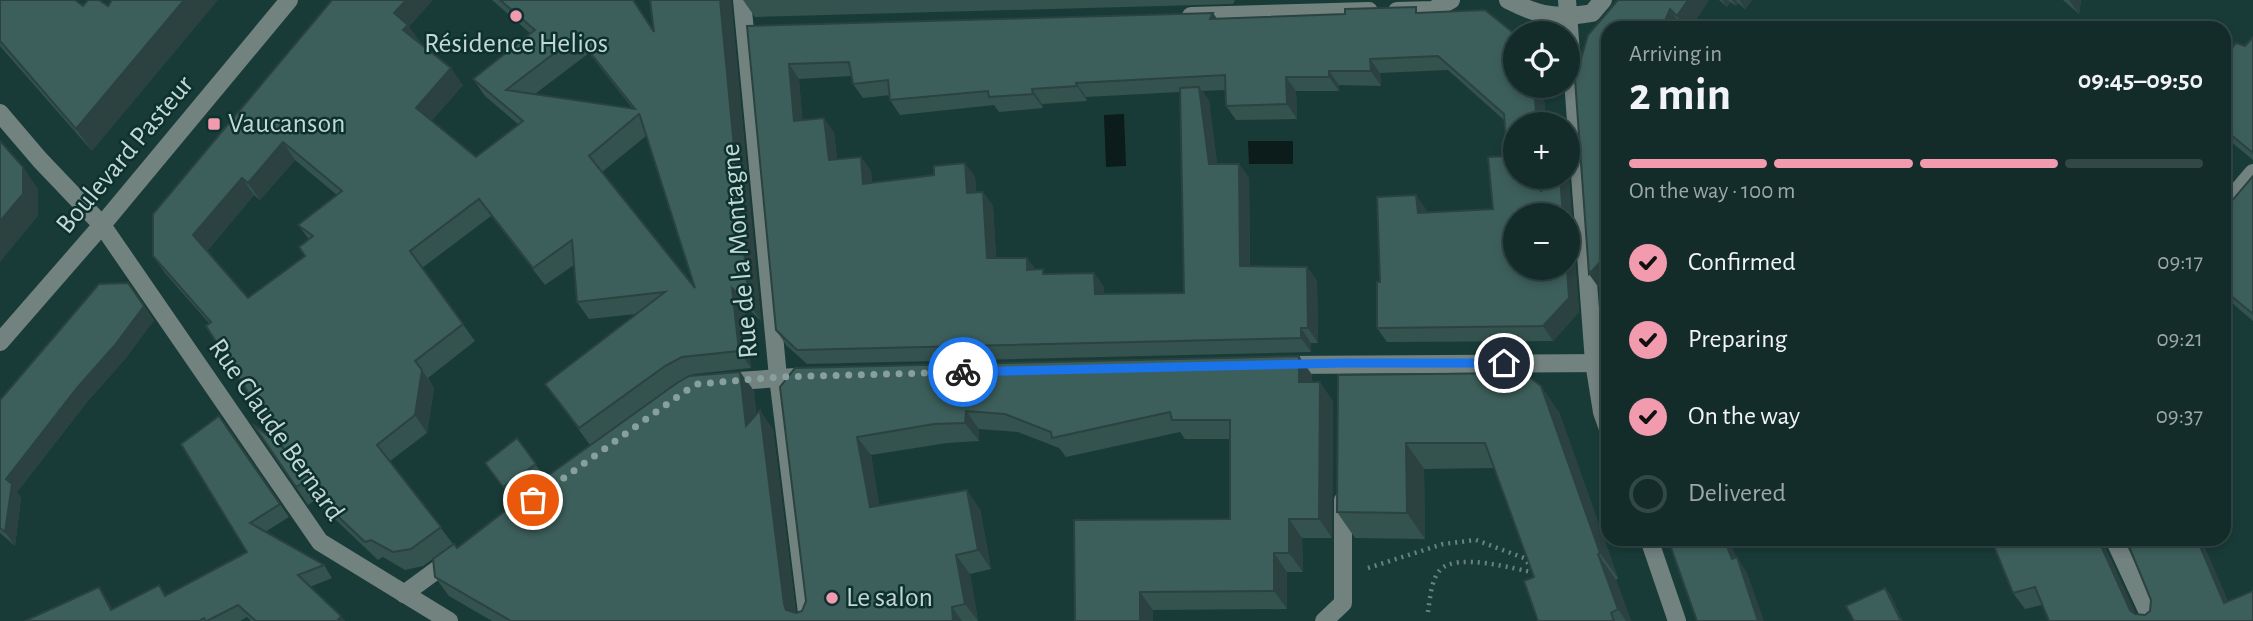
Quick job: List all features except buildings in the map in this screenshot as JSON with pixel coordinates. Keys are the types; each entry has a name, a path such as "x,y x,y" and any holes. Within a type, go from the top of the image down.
{"street":[{"name":"Boulevard Pasteur","path":"0,342 102,225 289,0"},
{"name":"Rue de la Montagne","path":"742,0 754,29 778,377 808,621"},
{"path":"1171,17 1433,10 1451,0"},
{"path":"1508,0 1533,13 1567,8 1592,13 1603,0"},
{"path":"1264,365 1345,370 1601,363 1567,8"},
{"name":"Rue Claude Bernard","path":"0,113 102,225 320,542 449,621"},
{"path":"2231,199 2253,173"},
{"path":"712,383 827,376"},
{"path":"1324,621 1343,603 1343,483"},
{"path":"404,594 471,545"},
{"path":"1650,546 1677,621"},
{"path":"2117,546 2152,621"}],"path":[{"path":"1343,576 1443,544 1476,540 1524,558 1542,582"},
{"path":"1428,612 1434,580 1441,568 1451,563 1478,562 1536,574"}],"shaded area":[{"path":"1124,114 1126,166 1106,167 1104,115"},
{"path":"1248,141 1293,141 1293,164 1249,164"}],"way so far":[{"path":"533,500 698,384 778,377 963,372"}],"place":[{"name":"Résidence Helios","path":"516,16"},
{"name":"Vaucanson","path":"214,124"},
{"name":"Le salon","path":"832,598"}],"route":[{"path":"963,372 1345,363 1504,363"}]}
